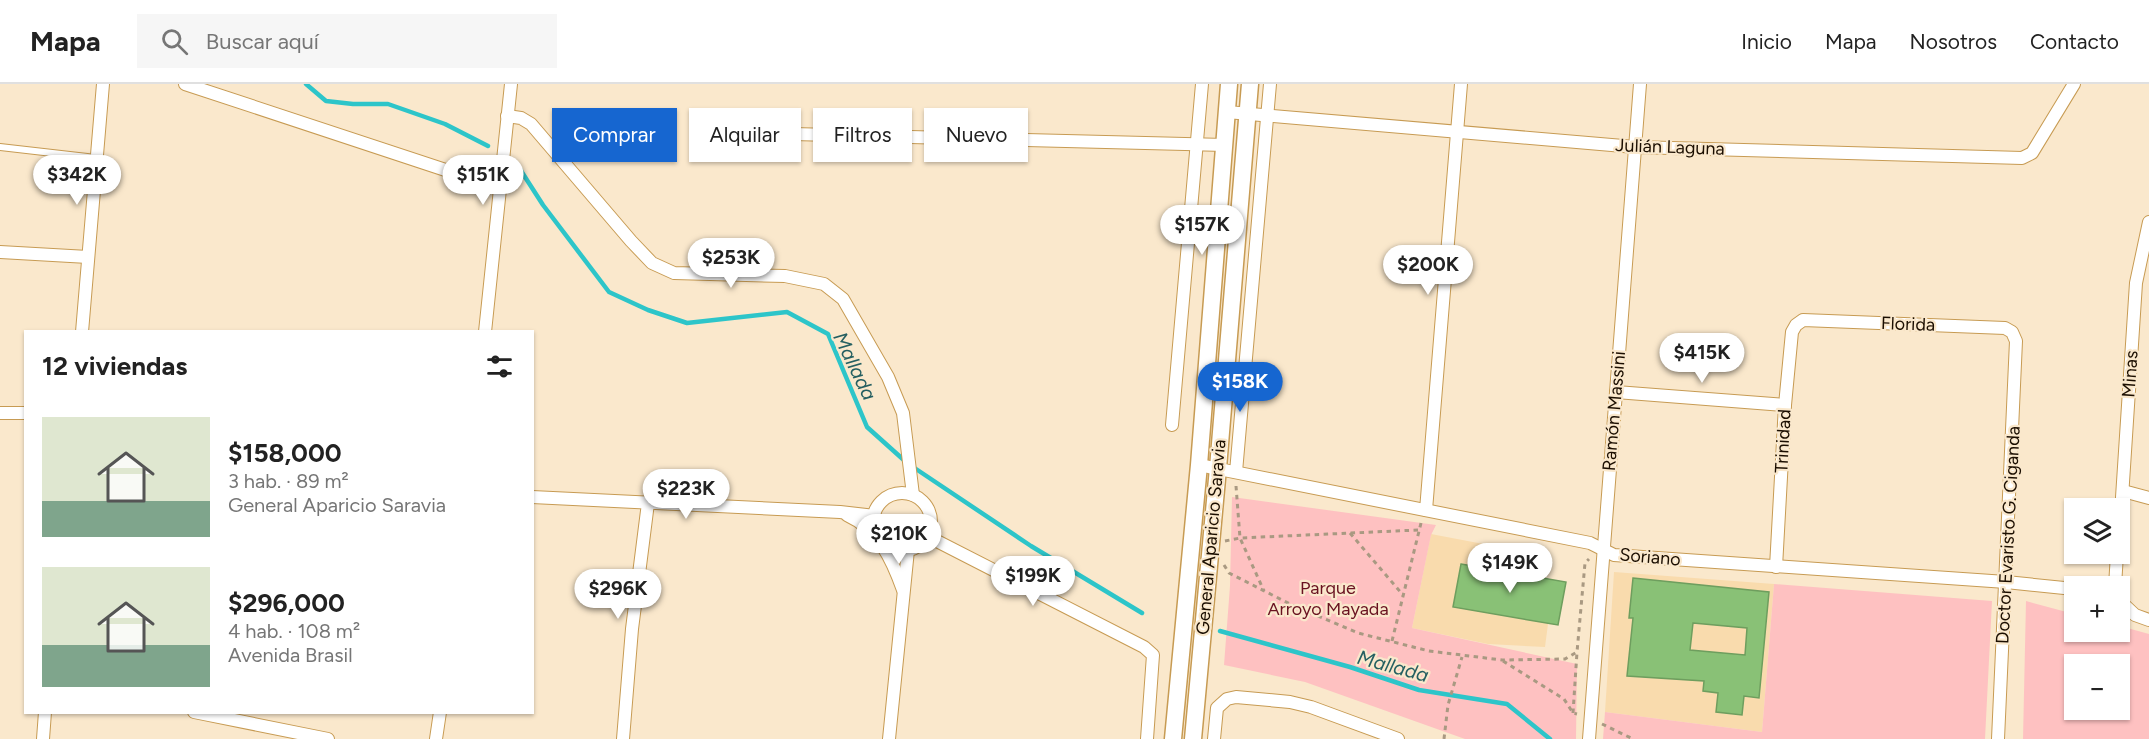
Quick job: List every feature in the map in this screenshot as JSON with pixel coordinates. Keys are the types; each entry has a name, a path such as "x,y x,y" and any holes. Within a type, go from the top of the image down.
{"main road":[{"name":"General Aparicio Saravia","path":"1173,739 1199,465 1229,84"},
{"name":"General Aparicio Saravia","path":"1193,739 1250,84"}],"street":[{"path":"82,330 103,84"},
{"path":"185,84 500,188"},
{"path":"485,330 511,84"},
{"path":"1172,425 1202,84"},
{"name":"General Aparicio Saravia","path":"1236,472 1270,84"},
{"path":"1426,510 1461,84"},
{"name":"Ramón Massini","path":"1589,739 1640,84"},
{"name":"Julián Laguna","path":"1227,112 1635,147 2022,158 2032,153 2073,84"},
{"path":"507,116 521,118 531,124 652,263 674,273 785,276 824,284 843,299 888,377 903,413 913,495"},
{"path":"801,134 1225,145"},
{"name":"Minas","path":"2122,498 2136,283 2149,222"},
{"path":"0,252 88,257"},
{"path":"2136,283 2149,286"},
{"name":"Florida","path":"1803,320 2005,328 2012,332"},
{"name":"Trinidad","path":"1776,567 1785,405 1792,332 1803,320"},
{"name":"Doctor Evaristo G. Ciganda","path":"1998,739 2016,341 2012,332"},
{"path":"1616,392 1785,405"},
{"path":"0,413 24,413"},
{"name":"Soriano","path":"1199,465 1590,543 1614,555 2064,588"},
{"path":"905,596 897,572 879,540 874,524 882,501 906,488 912,479"},
{"path":"2122,491 2149,498"},
{"path":"840,512 858,520 892,549 908,550 922,542 927,536 931,520 926,505 913,495 897,494"},
{"path":"534,497 840,512 875,516"},
{"path":"623,739 632,629 648,503"},
{"path":"927,536 1144,647 1154,655 1147,739"},
{"path":"889,739 908,550"},
{"path":"2130,610 2135,615 2149,620"},
{"path":"1214,739 1217,708 1227,699 1236,697 1290,702 1311,707 1398,739"},
{"path":"43,739 45,714"},
{"path":"204,714 328,739"},
{"path":"436,739 440,714"}],"lane":[{"path":"0,147 96,158"}],"path":[{"path":"1236,472 1240,538 1264,591"},
{"path":"1392,642 1418,530 1426,510"},
{"path":"1223,542 1240,538 1418,530"},
{"path":"1350,533 1402,595"},
{"path":"1573,712 1585,563 1603,550"},
{"path":"1220,559 1229,573 1292,605 1358,633 1392,642 1462,657 1502,660 1565,659 1577,652"},
{"path":"1444,739 1448,705 1462,657"},
{"path":"1502,660 1564,699 1573,712 1591,722 1602,724 1634,739"}],"shaded area":[{"path":"1431,534 1499,547 1496,570 1566,582 1558,625 1548,624 1545,647 1488,644 1412,628"},
{"path":"1614,572 1774,584 1762,732 1605,712"}],"green space":[{"name":"Parque Arroyo Mayada","path":"1232,497 1436,525 1431,535 1412,628 1577,664 1576,739 1465,739 1305,682 1224,665 1230,586"},
{"path":"1774,584 1992,601 1985,739 1603,739 1605,712 1762,732"},
{"path":"2026,601 2064,611 2064,642 2130,642 2130,629 2149,634 2149,739 2023,739"}],"building":[{"path":"1461,564 1566,582 1558,625 1453,607"},
{"path":"1633,578 1769,592 1759,698 1744,696 1742,715 1716,712 1718,693 1703,691 1704,681 1627,676 1633,618 1629,618","holes":["1693,623 1747,628 1745,655 1690,650"]}],"waterway":[{"name":"Mallada","path":"306,84 326,101 388,104 445,124 488,146"},
{"name":"Mallada","path":"516,163 543,205 609,292 648,310 687,323 787,312 828,334 867,427 906,462"},
{"name":"Mallada","path":"913,467 1031,546 1142,613"},
{"name":"Mallada","path":"1220,631 1350,667 1419,690 1507,704 1550,739"}]}
